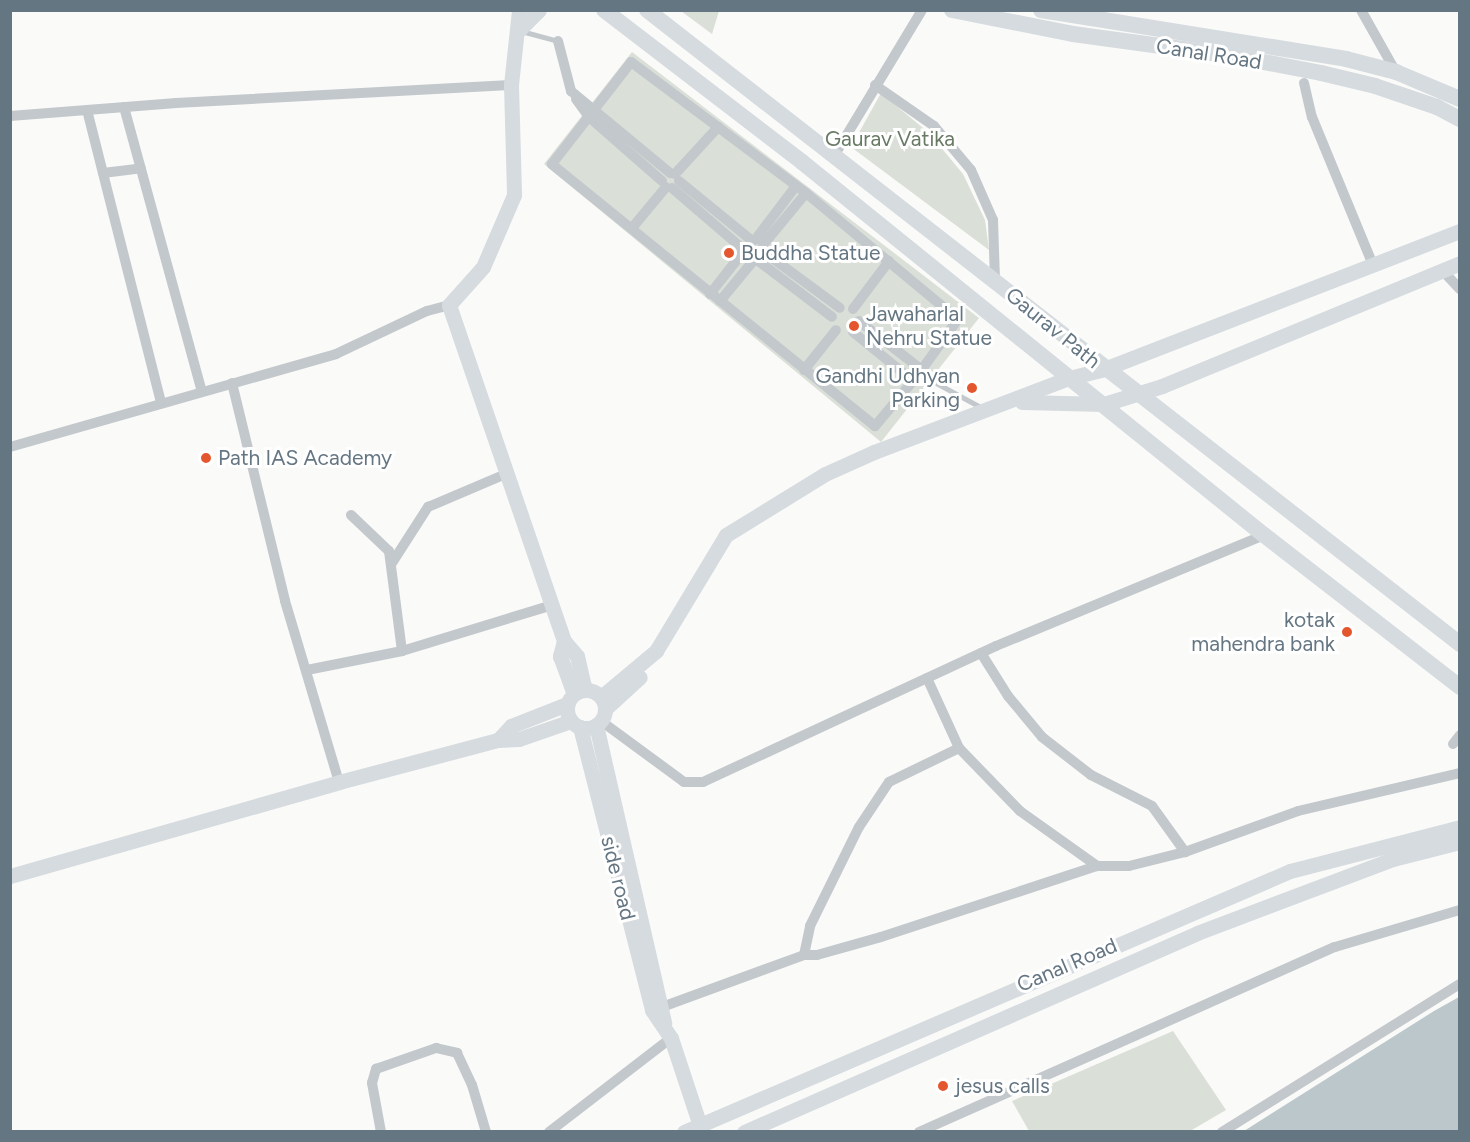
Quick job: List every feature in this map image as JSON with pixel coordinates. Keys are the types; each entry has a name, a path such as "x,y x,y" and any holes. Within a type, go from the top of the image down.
{"main road":[{"path":"604,10 802,162 1264,535 1460,687"},
{"name":"Gaurav Path","path":"647,10 995,281 1104,369 1460,644"},
{"name":"Canal Road","path":"952,10 1073,34 1227,55 1321,72 1386,90 1460,119"},
{"path":"1041,10 1285,48 1396,72 1460,99"}],"street":[{"path":"10,447 336,354 427,311 449,305 483,267 514,195 511,85 519,30 519,10"},
{"path":"519,30 539,10"},
{"path":"834,156 922,10"},
{"path":"1361,10 1396,72"},
{"path":"558,41 571,91 592,113 671,181 757,250 832,317"},
{"path":"631,62 718,127 801,190 958,319 920,376 875,426 552,164 631,62"},
{"path":"1304,83 1312,117 1373,265"},
{"path":"10,116 124,107 511,85"},
{"path":"875,85 934,126 971,170 993,220 995,281"},
{"path":"124,107 202,392"},
{"path":"87,110 161,403"},
{"path":"632,228 718,127"},
{"path":"103,173 141,168"},
{"path":"671,181 743,251 710,294"},
{"path":"720,301 801,190"},
{"path":"601,713 656,651 726,535 825,474 986,409 1069,378 1104,369 1460,231"},
{"path":"757,250 840,308"},
{"path":"853,309 889,261"},
{"path":"10,876 339,782 498,740 519,739 575,724 601,713 663,657 734,538 834,476 1029,400 1104,404 1137,394 1460,263"},
{"path":"1442,270 1460,289"},
{"name":"side road","path":"449,305 564,641 577,656 575,724 652,1010 668,1031"},
{"path":"860,321 920,376"},
{"path":"804,370 836,330"},
{"path":"853,332 920,376"},
{"path":"232,383 257,496 339,782"},
{"path":"392,562 428,507 508,473"},
{"path":"351,515 389,551 402,651"},
{"path":"498,740 511,726 575,696 601,713 684,782 702,782 981,653 1264,535"},
{"path":"307,670 402,651 552,605"},
{"path":"981,653 1008,696 1042,737 1091,775 1152,806 1185,852"},
{"path":"927,678 959,748 1020,812 1097,866"},
{"name":"side road","path":"601,713 662,1007 700,1128"},
{"path":"804,955 810,926 859,827 889,782 959,748"},
{"path":"662,1007 804,955 817,955 881,937 1097,866 1129,866 1185,852 1298,811 1460,772"},
{"name":"Canal Road","path":"684,1131 700,1128 1290,871 1460,827"},
{"name":"Canal Road","path":"744,1131 1197,933 1394,859 1460,842"},
{"path":"919,1131 1335,947 1460,910"},
{"path":"1222,1131 1460,984"},
{"path":"549,1131 668,1031"},
{"path":"381,1131 372,1083 376,1069 436,1048 457,1053 472,1085 486,1131"}],"lane":[{"path":"519,30 558,41"},
{"path":"920,376 986,409"}],"green space":[{"path":"681,11 719,11 712,34"},
{"path":"632,52 979,318 881,442 544,164"},
{"name":"Gaurav Vatika","path":"881,93 929,133 963,174 985,220 989,250 851,147"},
{"path":"1173,1031 1226,1110 1190,1131 1029,1131 1012,1101"}],"shaded area":[{"path":"1459,997 1459,1131 1244,1131 1434,1011"}],"place":[{"name":"Buddha Statue","path":"729,253"},
{"name":"Jawaharlal Nehru Statue","path":"854,326"},
{"name":"Gandhi Udhyan Parking","path":"972,388"},
{"name":"Path IAS Academy","path":"206,458"},
{"name":"kotak mahendra bank","path":"1347,632"},
{"name":"jesus calls","path":"943,1086"}]}
